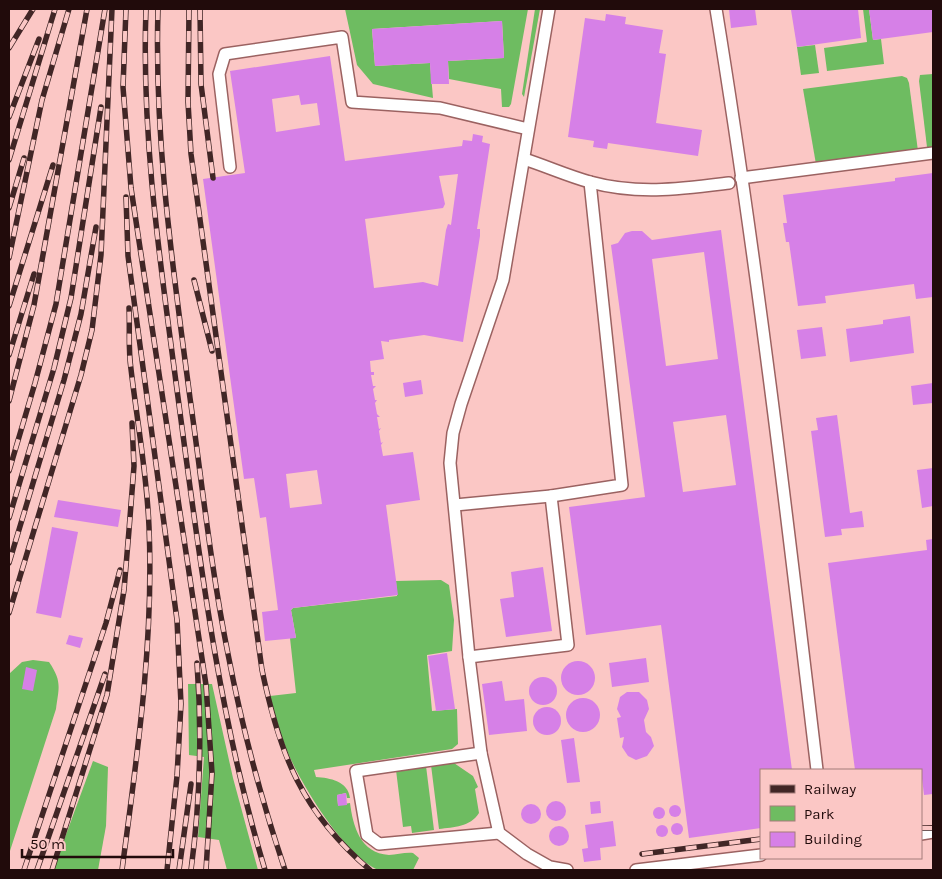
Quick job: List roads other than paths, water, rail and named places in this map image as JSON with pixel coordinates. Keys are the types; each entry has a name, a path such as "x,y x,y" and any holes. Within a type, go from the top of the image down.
{"lane":[{"path":"499,833 480,753 468,657 450,463 454,433 503,280 549,9"},
{"path":"716,9 790,541 817,769"},
{"path":"230,167 219,74 225,54 342,37 352,102 440,108 528,129"},
{"path":"741,178 933,153"},
{"path":"524,160 590,182 621,188 665,191 729,183"},
{"path":"455,505 551,496 622,485 590,182"},
{"path":"468,657 568,644 551,496"},
{"path":"480,753 356,771 366,835 379,844 499,833 535,858 550,866 567,870"},
{"path":"636,870 760,855"}],"railway":[{"path":"9,48 33,9"},
{"path":"9,160 55,9"},
{"path":"9,258 42,100 69,9"},
{"path":"9,401 34,305 87,9"},
{"path":"9,471 56,304 105,9"},
{"path":"9,613 81,375 92,330 101,255 112,9"},
{"path":"126,9 123,87 131,188 206,685 212,773 206,870"},
{"path":"146,9 147,109 154,208 203,581 235,755 265,870"},
{"path":"158,9 159,107 166,204 177,301 212,558 239,709 260,790 285,870"},
{"path":"189,9 188,102 191,154 262,670 277,729 297,780 327,826 370,870"},
{"path":"200,9 201,84 213,178"},
{"path":"9,117 39,39"},
{"path":"9,518 54,368 71,298 101,107"},
{"path":"9,208 24,158"},
{"path":"9,306 53,165"},
{"path":"126,197 128,256 177,620 181,704 177,776 167,870"},
{"path":"9,563 64,380 81,314 96,227"},
{"path":"9,355 34,274"},
{"path":"194,280 212,351"},
{"path":"122,870 143,699 147,656 150,570 146,487 130,361 129,308"},
{"path":"52,870 107,695 124,590 134,466 132,423"},
{"path":"24,870 106,623 120,570"},
{"path":"191,870 199,767 197,663"},
{"path":"37,870 105,674"},
{"path":"179,870 191,784"},
{"path":"922,828 933,828"},
{"path":"642,854 760,839"}]}
